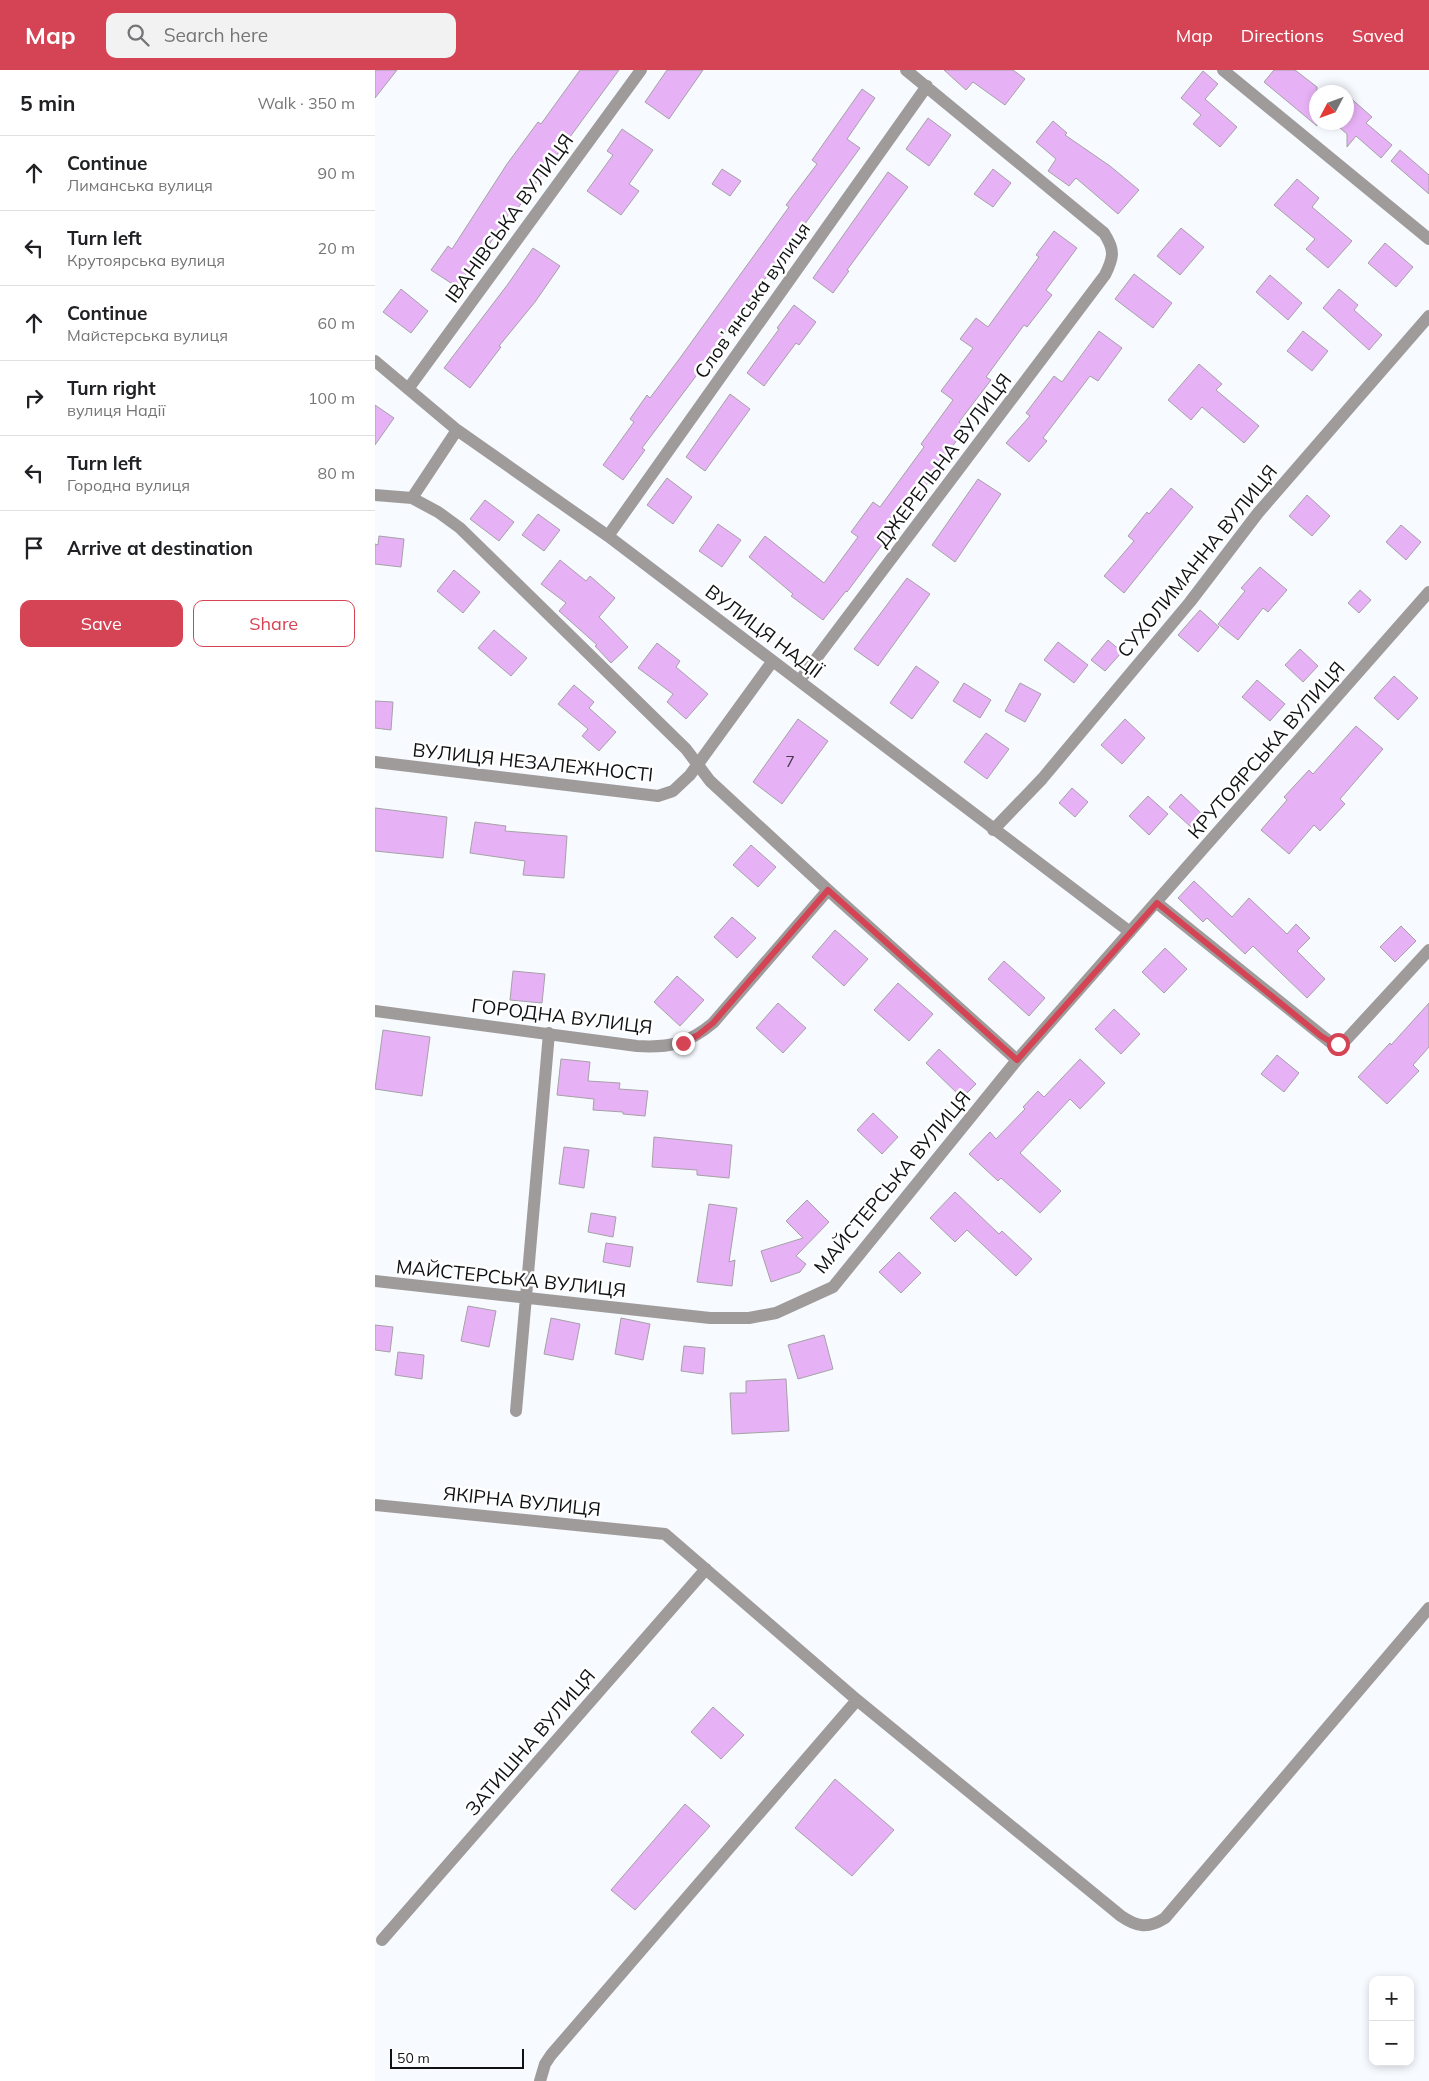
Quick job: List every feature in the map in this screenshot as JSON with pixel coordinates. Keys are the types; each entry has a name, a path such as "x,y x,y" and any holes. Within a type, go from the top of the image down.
{"street":[{"name":"ІВАНІВСЬКА ВУЛИЦЯ","path":"408,389 641,70"},
{"path":"906,70 927,86"},
{"path":"1223,70 1429,239"},
{"name":"ДЖЕРЕЛЬНА ВУЛИЦЯ","path":"800,680 1105,275 1112,260 1111,244 1104,233 927,86"},
{"name":"Словʼянська вулиця","path":"608,536 927,86"},
{"name":"СУХОЛИМАННА ВУЛИЦЯ","path":"993,830 1042,779 1190,602 1257,513 1429,316"},
{"name":"ВУЛИЦЯ НАДІЇ","path":"375,361 457,430 608,536 772,662 800,680 993,830 1130,932"},
{"path":"412,498 457,430"},
{"path":"375,495 412,498 438,512 460,528 686,749 710,781 1017,1060"},
{"name":"КРУТОЯРСЬКА ВУЛИЦЯ","path":"1130,932 1429,592"},
{"name":"ВУЛИЦЯ НЕЗАЛЕЖНОСТІ","path":"375,762 658,796 673,791 681,785 697,766 772,662"},
{"name":"ГОРОДНА ВУЛИЦЯ","path":"375,1011 655,1047 683,1043 698,1035 713,1023 828,890"},
{"path":"1157,903 1331,1042 1338,1044 1346,1040 1429,950"},
{"name":"МАЙСТЕРСЬКА ВУЛИЦЯ","path":"375,1281 710,1318 749,1318 776,1313 833,1287 1017,1060 1130,932"},
{"path":"516,1410 549,1033"},
{"name":"ЯКІРНА ВУЛИЦЯ","path":"375,1505 665,1534 706,1569"},
{"path":"706,1569 857,1700 1121,1916 1132,1924 1145,1926 1157,1923 1165,1918 1429,1608"},
{"name":"ЗАТИШНА ВУЛИЦЯ","path":"382,1940 706,1569"},
{"path":"540,2081 545,2064 551,2055 857,1700"}],"building":[{"path":"375,70 397,70 375,98"},
{"path":"580,70 619,70 515,212 512,209 487,248 484,246 457,287 431,270 448,246 452,249 507,164 538,122 541,124"},
{"path":"667,70 703,70 669,119 645,102"},
{"path":"944,70 1013,70 1025,79 1005,105 973,82 966,90"},
{"path":"1274,70 1295,70 1314,85 1309,85 1309,119 1264,82"},
{"path":"1203,71 1218,84 1205,99 1237,127 1220,147 1193,124 1201,115 1181,98"},
{"path":"862,89 875,98 847,139 860,148 642,448 645,450 623,480 603,465 634,422 630,419 647,395 650,398 680,358 789,207 786,205 817,164 812,160"},
{"path":"1354,101 1372,117 1366,123 1392,145 1381,158 1356,136 1347,147 1347,134 1342,130 1354,130"},
{"path":"928,118 951,135 929,166 906,149"},
{"path":"1053,121 1067,133 1065,135 1110,166 1139,190 1118,214 1076,178 1069,186 1048,171 1056,159 1036,142"},
{"path":"622,129 653,150 629,184 639,191 621,215 587,191 613,155 607,151"},
{"path":"1400,150 1429,175 1429,194 1391,161"},
{"path":"722,169 741,181 730,196 712,184"},
{"path":"993,169 1011,183 993,207 974,194"},
{"path":"888,172 908,187 847,270 849,271 833,293 813,278"},
{"path":"1297,179 1319,198 1312,207 1352,241 1328,268 1306,249 1315,239 1274,205"},
{"path":"1181,228 1204,247 1180,275 1157,256"},
{"path":"1054,231 1077,248 1046,290 1052,295 1027,327 1024,325 986,377 991,380 959,422 966,428 931,475 933,476 847,592 823,620 791,596 793,594 749,557 765,536 824,583 858,537 851,532 873,502 880,507 924,447 921,444 953,400 941,391 973,348 960,339 976,318 988,327 1039,257 1036,255"},
{"path":"1385,243 1413,267 1396,287 1368,263"},
{"path":"533,248 560,266 535,302 499,346 501,347 470,388 444,368"},
{"path":"1134,274 1172,303 1153,328 1115,299"},
{"path":"1270,275 1302,303 1288,320 1256,292"},
{"path":"401,289 428,311 411,333 383,312"},
{"path":"1339,289 1358,305 1354,310 1382,335 1369,350 1323,308"},
{"path":"794,305 816,322 799,345 796,343 764,386 747,373"},
{"path":"1099,331 1122,348 1098,381 1090,376 1043,438 1047,441 1029,462 1006,443 1030,416 1026,413 1054,376 1062,382"},
{"path":"1303,331 1328,351 1312,371 1287,351"},
{"path":"1199,364 1222,384 1216,390 1259,426 1244,443 1202,407 1191,420 1168,400"},
{"path":"730,394 750,409 705,471 686,457"},
{"path":"375,405 394,418 375,445"},
{"path":"667,478 692,497 673,524 647,505"},
{"path":"978,479 1001,494 955,562 932,545"},
{"path":"1171,488 1193,507 1124,593 1104,576 1134,541 1128,536 1147,512 1149,514"},
{"path":"1307,495 1330,516 1312,536 1289,516"},
{"path":"485,500 514,522 499,541 470,519"},
{"path":"538,514 560,530 544,551 522,535"},
{"path":"718,524 741,540 722,567 699,551"},
{"path":"1401,525 1421,542 1406,560 1386,542"},
{"path":"379,536 404,539 401,567 375,564 375,544 378,545"},
{"path":"560,560 586,581 590,576 615,598 599,617 628,647 611,663 595,646 597,645 559,611 566,603 541,584"},
{"path":"1260,567 1287,590 1268,612 1263,608 1238,640 1218,624 1245,591 1241,588"},
{"path":"454,570 480,592 463,613 437,591"},
{"path":"907,578 930,594 878,666 854,649"},
{"path":"1360,590 1371,600 1359,613 1348,603"},
{"path":"1200,610 1219,627 1198,652 1178,635"},
{"path":"494,630 527,658 511,676 478,648"},
{"path":"1108,640 1122,652 1105,671 1091,660"},
{"path":"1058,642 1088,665 1074,683 1044,660"},
{"path":"657,643 680,661 676,667 708,694 686,719 667,702 673,694 638,668"},
{"path":"1300,649 1318,666 1303,682 1285,665"},
{"path":"916,666 939,682 912,719 890,703"},
{"path":"1394,676 1418,698 1398,720 1374,698"},
{"path":"1257,680 1285,704 1270,721 1242,697"},
{"path":"964,683 991,700 980,718 953,701"},
{"path":"1020,683 1041,694 1025,722 1005,711"},
{"path":"574,685 594,702 589,708 616,732 599,751 582,736 588,729 558,704"},
{"path":"375,701 393,702 391,730 375,728"},
{"path":"798,719 828,741 782,804 753,782"},
{"path":"1125,719 1145,738 1122,764 1101,745"},
{"path":"1356,726 1383,749 1340,799 1345,804 1320,831 1314,825 1289,854 1261,830 1287,800 1284,797 1309,770 1313,774"},
{"path":"986,733 1009,749 987,779 964,762"},
{"path":"1072,788 1088,802 1075,817 1059,803"},
{"path":"1181,794 1203,815 1192,828 1169,807"},
{"path":"1148,796 1168,814 1149,835 1129,816"},
{"path":"375,808 447,817 443,858 375,851"},
{"path":"475,822 506,826 505,831 567,836 564,878 523,875 525,861 470,853"},
{"path":"751,845 776,867 758,887 733,865"},
{"path":"1194,881 1232,917 1249,898 1287,934 1296,924 1310,938 1297,951 1325,979 1307,998 1253,946 1245,954 1207,918 1203,922 1178,898"},
{"path":"732,917 756,938 737,958 714,937"},
{"path":"1401,926 1416,941 1395,962 1380,947"},
{"path":"835,930 868,959 844,986 812,957"},
{"path":"1165,948 1187,969 1164,993 1142,972"},
{"path":"1004,961 1045,998 1029,1016 988,979"},
{"path":"513,971 545,974 542,1003 510,1000"},
{"path":"677,976 704,1000 680,1026 654,1002"},
{"path":"898,983 933,1014 909,1041 874,1010"},
{"path":"778,1003 806,1028 783,1053 756,1028"},
{"path":"1429,1003 1429,1047 1413,1065 1419,1071 1387,1104 1358,1077 1390,1043 1391,1045"},
{"path":"1114,1009 1140,1034 1121,1054 1095,1029"},
{"path":"383,1030 430,1037 422,1096 375,1089"},
{"path":"939,1049 976,1084 962,1098 926,1063"},
{"path":"1277,1055 1299,1073 1284,1092 1261,1074"},
{"path":"561,1059 590,1062 588,1081 620,1083 619,1089 648,1091 645,1116 593,1110 594,1099 557,1095"},
{"path":"1080,1059 1105,1083 1080,1109 1070,1099 1020,1153 1061,1191 1040,1213 1001,1178 998,1181 969,1154 990,1132 996,1139 1025,1109 1023,1107 1038,1091 1044,1097"},
{"path":"873,1113 898,1137 882,1154 857,1130"},
{"path":"654,1137 732,1145 729,1178 697,1175 697,1170 652,1167"},
{"path":"564,1147 589,1150 584,1188 559,1184"},
{"path":"955,1192 999,1234 1002,1231 1032,1259 1016,1276 967,1230 955,1242 930,1218"},
{"path":"807,1200 829,1222 796,1256 806,1264 800,1272 771,1282 761,1251 803,1238 786,1221"},
{"path":"709,1204 737,1208 729,1262 735,1260 732,1286 697,1282"},
{"path":"591,1213 616,1217 613,1237 588,1232"},
{"path":"606,1243 633,1247 630,1267 603,1262"},
{"path":"899,1252 921,1273 901,1293 879,1272"},
{"path":"468,1306 496,1311 489,1347 461,1341"},
{"path":"551,1318 580,1324 573,1360 544,1354"},
{"path":"621,1318 650,1324 643,1360 615,1354"},
{"path":"375,1325 393,1327 390,1352 375,1350"},
{"path":"824,1335 833,1369 798,1379 788,1345"},
{"path":"684,1346 705,1348 703,1374 681,1371"},
{"path":"398,1352 424,1355 422,1379 395,1375"},
{"path":"786,1379 789,1431 732,1434 730,1393 746,1393 746,1381"},
{"path":"713,1707 744,1735 721,1759 691,1732"},
{"path":"835,1779 894,1830 852,1876 795,1828"},
{"path":"685,1804 710,1826 635,1910 611,1890"}],"route":[{"path":"683,1043 698,1035 713,1023 828,890 1017,1060 1157,903 1321,1036 1338,1044"}]}
